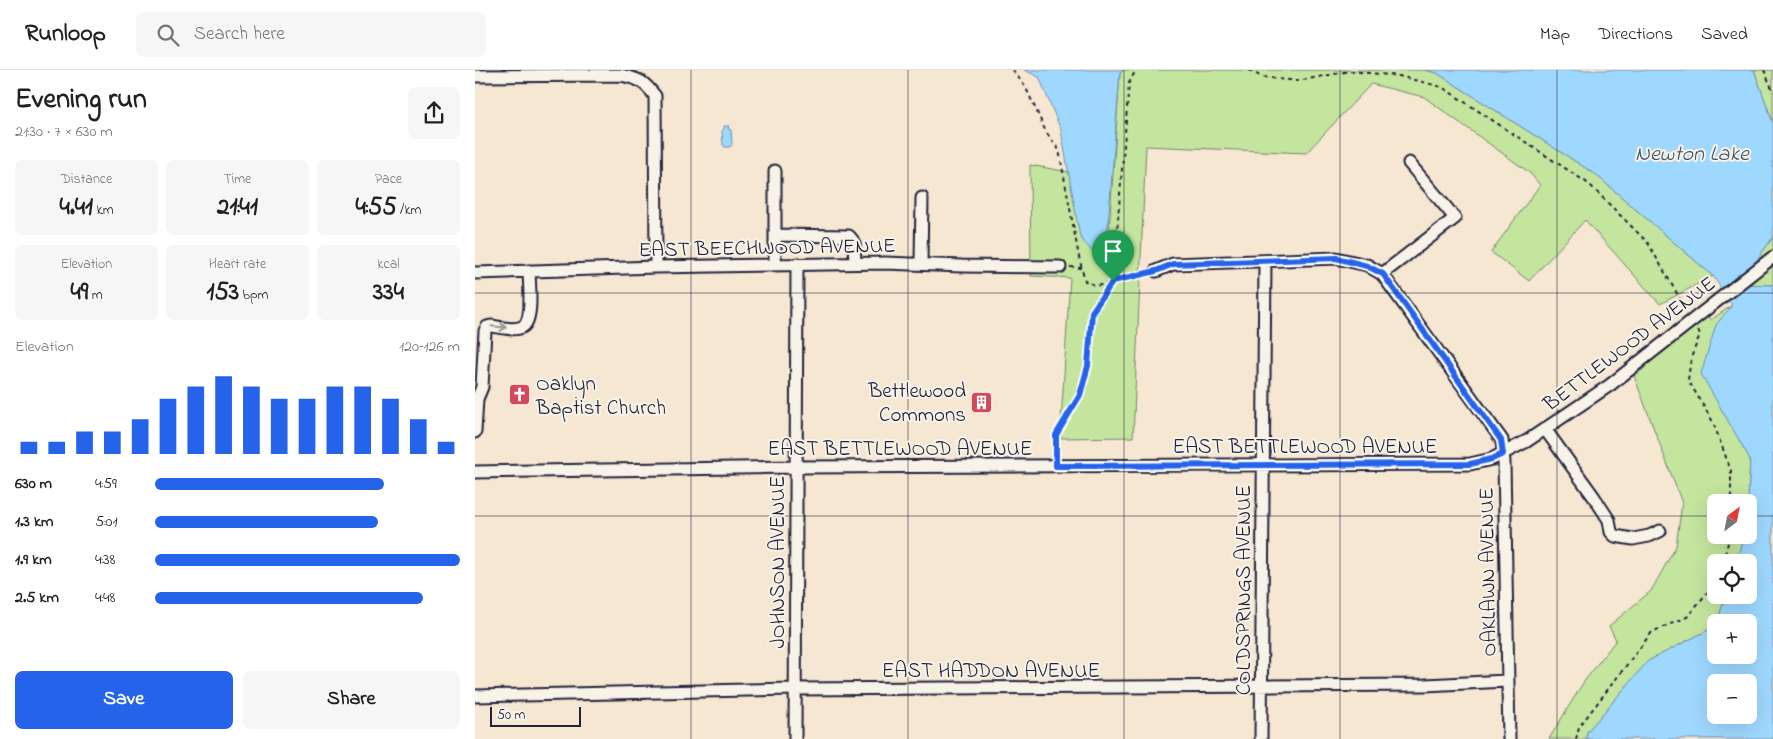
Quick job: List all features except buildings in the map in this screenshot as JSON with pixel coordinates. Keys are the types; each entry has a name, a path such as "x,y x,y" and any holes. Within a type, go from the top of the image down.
{"street":[{"path":"475,76 621,75 636,78 646,83 655,96 656,267"},
{"path":"1156,271 1173,264 1336,258 1378,271 1455,218 1409,162"},
{"path":"775,171 775,265"},
{"path":"921,264 922,198"},
{"path":"775,235 849,236 854,242 855,263"},
{"name":"BETTLEWOOD AVENUE","path":"1503,454 1527,441 1610,385 1773,257"},
{"name":"COLDSPRINGS AVENUE","path":"1261,739 1265,261"},
{"name":"EAST BEECHWOOD AVENUE","path":"475,273 855,263 1060,267"},
{"name":"JOHNSON AVENUE","path":"795,739 797,264"},
{"path":"475,432 477,399 482,387 485,331 487,327 491,326 515,329 521,328 526,324 530,304 529,271"},
{"name":"OAKLAWN AVENUE","path":"1378,271 1501,440 1505,462 1509,739"},
{"path":"1545,429 1594,497 1609,520 1611,532 1615,536 1633,539 1649,536 1660,531"},
{"name":"EAST BETTLEWOOD AVENUE","path":"475,472 796,467 1470,464 1492,459 1503,454"},
{"name":"EAST HADDON AVENUE","path":"475,696 795,689 1425,685 1507,681"}],"path":[{"path":"1013,70 1025,88 1046,132 1059,150 1085,281 1097,286 1156,271"},
{"path":"1056,466 1056,435 1080,395 1088,366 1092,312 1113,281 1129,83 1136,70"},
{"path":"1249,70 1262,77 1297,81 1350,72 1399,76 1442,87 1589,184 1648,243 1701,334 1691,358 1688,380 1713,422 1731,471 1731,494"},
{"path":"1764,70 1773,91"},
{"path":"1576,739 1579,727 1652,632 1687,617 1707,593"}],"green space":[{"path":"1124,70 1424,70 1437,73 1595,174 1713,276 1660,304 1585,220 1529,281 1491,252 1540,185 1530,173 1424,97 1371,84 1306,153 1146,146 1133,437 1060,438 1070,278 1031,276 1030,165 1069,172 1106,274 1120,73"},
{"path":"1754,70 1773,70 1773,123"},
{"path":"1773,237 1773,285 1740,284"},
{"path":"1732,305 1705,380 1750,459 1748,494 1707,494 1707,544 1741,544 1738,554 1707,554 1707,604 1723,604 1720,614 1707,614 1707,631 1648,661 1587,732 1586,739 1549,739 1583,683 1616,640 1609,626 1651,591 1676,546 1682,503 1634,376 1645,368 1641,360 1703,312 1711,320"}],"water":[{"path":"1024,70 1124,70 1120,73 1105,262 1098,259 1080,237 1061,130 1039,77"},
{"name":"Newton Lake","path":"1424,70 1754,70 1773,123 1773,237 1740,284 1773,285 1773,739 1586,739 1587,732 1648,661 1707,631 1707,664 1757,664 1757,614 1720,614 1723,604 1757,604 1757,554 1738,554 1741,544 1757,544 1757,494 1748,494 1750,459 1701,374 1716,325 1732,305 1713,276 1595,174 1437,73"},
{"path":"724,126 729,126 728,129 731,130 732,144 730,147 723,145 722,131"}],"place":[{"name":"Oaklyn Baptist Church","path":"520,395"},
{"name":"Bettlewood Commons","path":"982,402"}],"route":[{"path":"1336,258 1373,268 1383,274 1501,440 1503,454 1492,459 1470,464 1056,466 1056,435 1080,395 1088,366 1092,312 1113,281 1156,271 1173,264 1336,258"}]}
